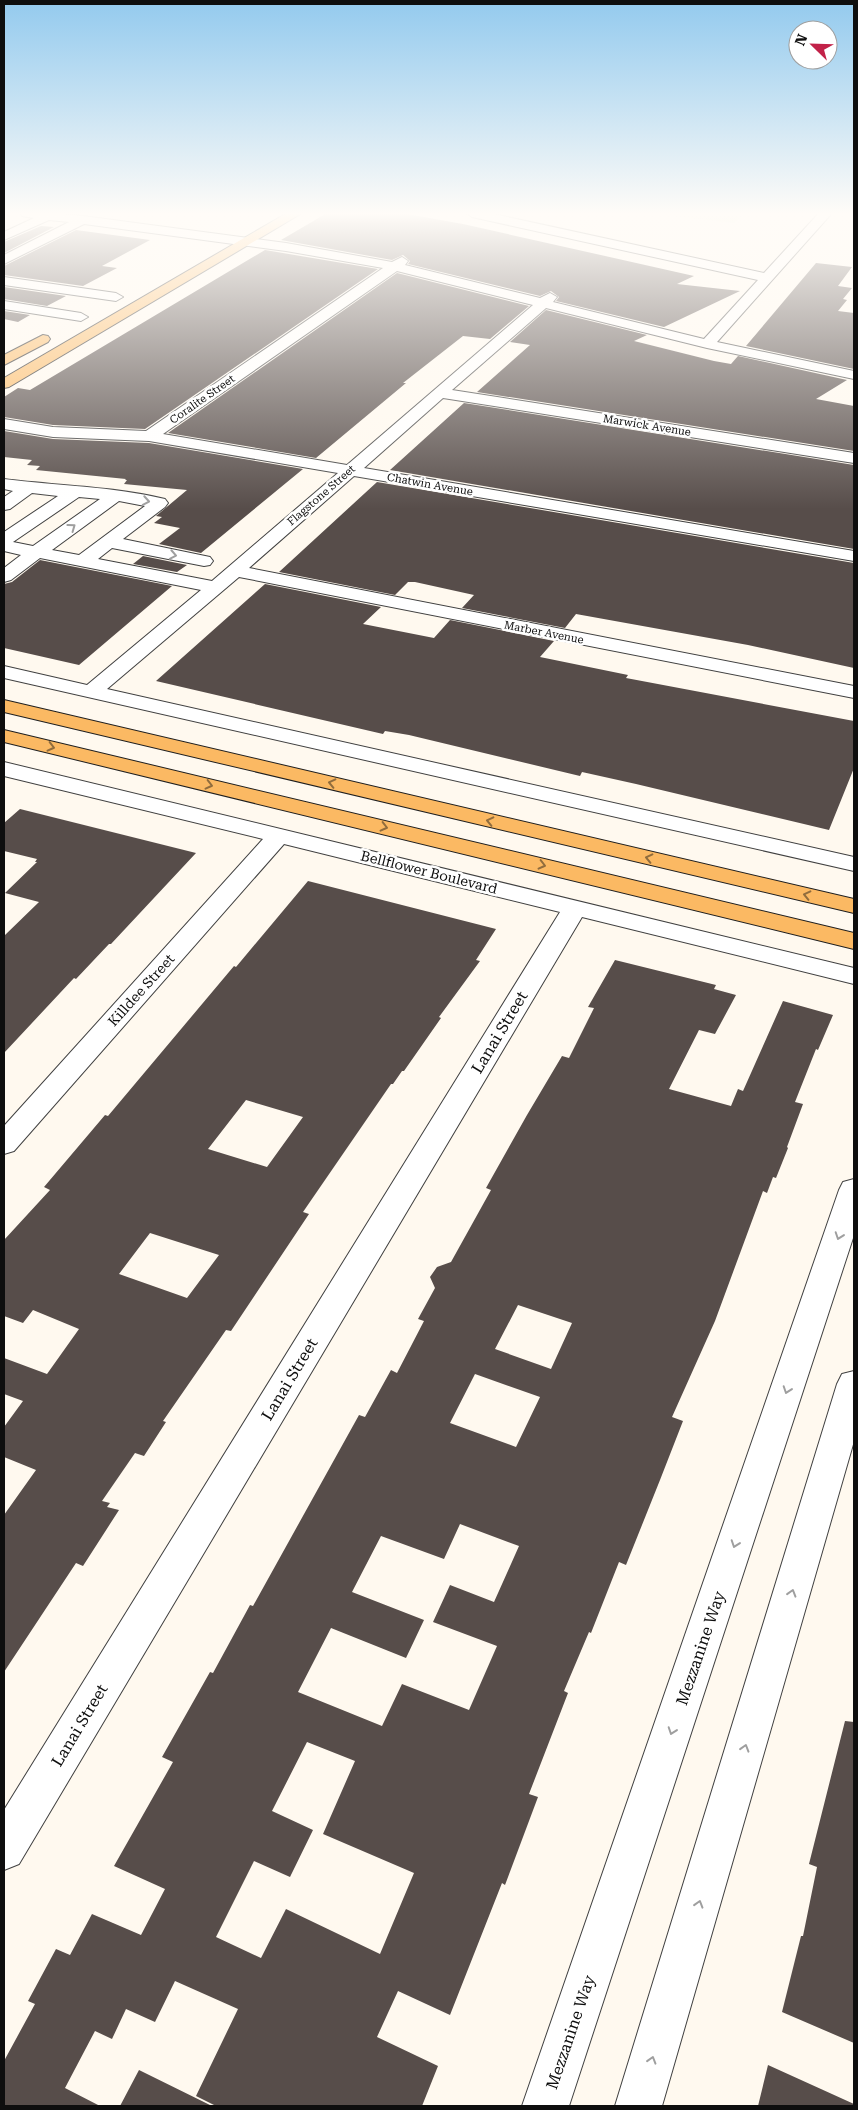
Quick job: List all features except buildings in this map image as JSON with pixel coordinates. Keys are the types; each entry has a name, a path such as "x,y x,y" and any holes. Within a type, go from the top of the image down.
{"main road":[{"path":"4,384 127,311"},
{"path":"4,361 89,312"},
{"path":"34,344 64,348"},
{"path":"4,706 854,906"},
{"path":"4,736 854,941"}],"street":[{"path":"83,311 89,312"},
{"name":"Coralite Street","path":"150,436 329,311"},
{"name":"Flagstone Street","path":"91,692 235,572 534,311"},
{"path":"592,311 854,375"},
{"path":"709,341 737,311"},
{"path":"709,341 854,366"},
{"name":"Marwick Avenue","path":"439,393 854,458"},
{"name":"Chatwin Avenue","path":"4,424 52,432 150,436 854,556"},
{"path":"4,484 28,488 116,495 159,503 83,561"},
{"path":"4,505 28,488"},
{"path":"4,540 75,492"},
{"path":"4,576 116,495"},
{"path":"108,542 204,562 180,580"},
{"path":"4,546 216,588"},
{"name":"Marber Avenue","path":"235,572 854,692"},
{"path":"4,672 854,864"},
{"name":"Bellflower Boulevard","path":"4,769 854,976"},
{"name":"Killdee Street","path":"4,1144 279,836"},
{"name":"Lanai Street","path":"4,1849 574,908"},
{"name":"Mezzanine Way","path":"545,2106 854,1190"},
{"path":"638,2106 854,1384"}]}
